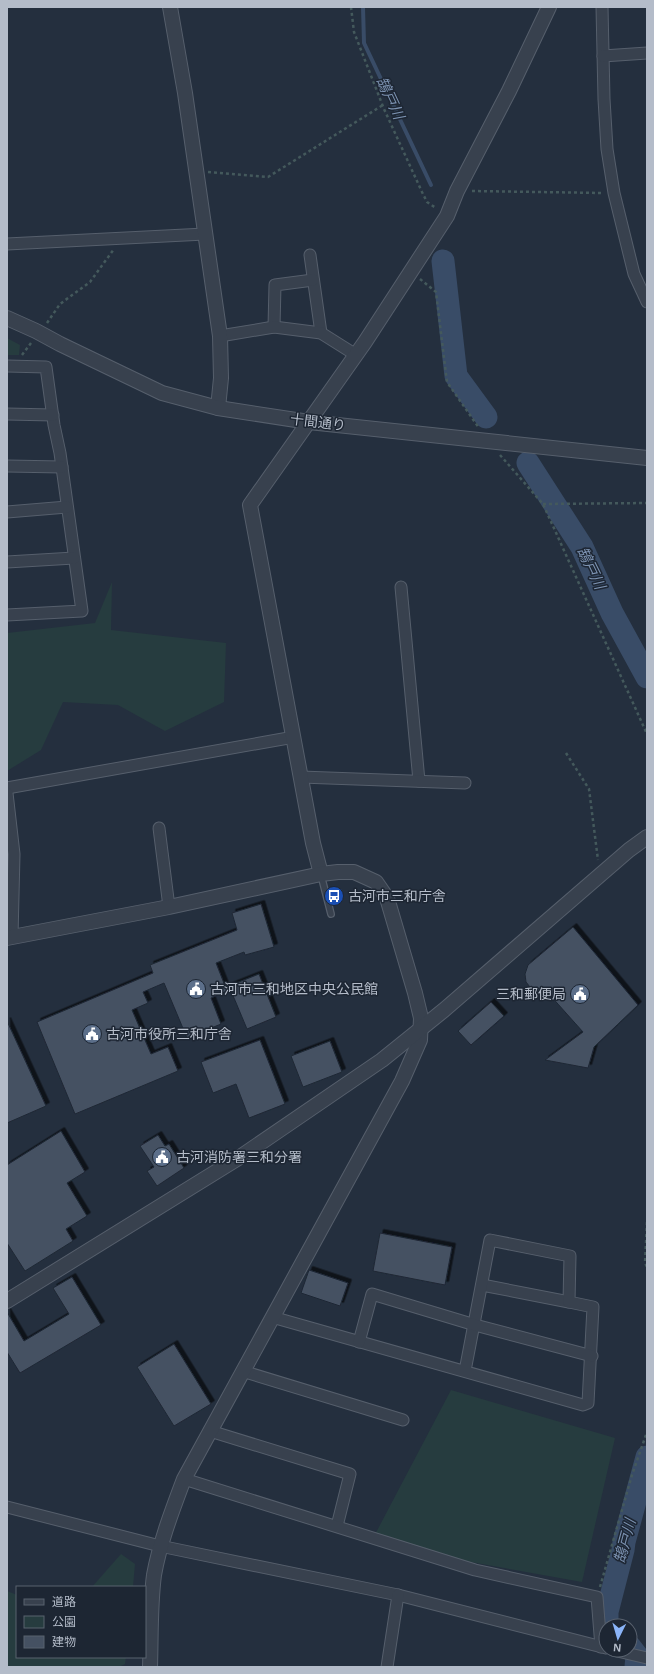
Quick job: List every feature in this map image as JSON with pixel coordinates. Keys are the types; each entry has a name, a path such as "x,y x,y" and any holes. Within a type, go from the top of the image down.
{"street":[{"path":"170,7 220,336 221,378 218,408"},
{"path":"321,874 313,843 250,505 356,355 410,270 447,216 457,191 509,91 549,7"},
{"path":"602,7 607,149 614,193 634,274 647,302"},
{"path":"603,56 647,53"},
{"path":"7,244 205,234"},
{"path":"310,255 321,333"},
{"path":"274,327 274,285 313,280"},
{"name":"十間通り","path":"7,318 40,332 130,379 162,393 218,408 309,422 647,458"},
{"path":"220,336 274,327 321,333 356,355"},
{"path":"7,615 82,611 62,467 46,367 10,366"},
{"path":"7,414 53,415"},
{"path":"7,466 62,467"},
{"path":"7,512 67,507"},
{"path":"7,562 74,558"},
{"path":"401,587 419,781"},
{"path":"7,788 294,737"},
{"path":"301,777 465,783"},
{"path":"7,793 14,854 9,938 169,907 321,874 354,872 376,882 387,898 415,993 421,1029 420,1040 402,1081 184,1479 160,1546 152,1596 150,1667"},
{"path":"158,828 169,907"},
{"path":"7,1300 240,1157 382,1060 421,1029 600,877 629,850 647,837"},
{"path":"465,1372 490,1240 570,1256 569,1302"},
{"path":"272,1317 583,1405 588,1403 592,1356 593,1307 482,1285"},
{"path":"359,1342 372,1294 475,1325 592,1356"},
{"path":"242,1371 403,1420"},
{"path":"210,1431 350,1474 337,1526"},
{"path":"184,1479 474,1570 597,1597 600,1618"},
{"path":"7,1507 160,1546 398,1595 598,1646"},
{"path":"386,1667 398,1595"}],"lane":[{"path":"321,874 331,914"}],"path":[{"path":"351,7 354,32 382,105 427,202 447,216"},
{"path":"196,171 268,176 382,105"},
{"path":"457,191 614,193"},
{"path":"10,366 40,332 60,304 90,282 122,238"},
{"path":"410,270 436,292 447,382 488,440 543,504 647,734"},
{"path":"543,504 647,503"},
{"path":"566,753 589,789 600,877"},
{"path":"647,1222 645,1262 647,1267"},
{"path":"597,1597 632,1475 647,1432"}],"green space":[{"path":"7,338 20,345 19,355 7,355"},
{"path":"112,582 111,630 226,643 224,702 165,731 118,705 63,702 41,750 7,771 7,633 95,623"},
{"path":"451,1390 615,1438 582,1582 370,1544"},
{"path":"121,1554 135,1564 133,1586 93,1586"},
{"path":"7,1591 16,1595 16,1658 126,1658 125,1664 119,1667 7,1667"}],"building":[{"name":"古河市役所三和庁舎","path":"261,904 274,947 245,955 244,952 216,963 227,991 211,998 221,1024 187,1038 164,983 143,992 148,1003 132,1010 151,1054 168,1047 178,1071 75,1114 37,1022 153,973 150,965 237,930 232,913"},
{"path":"573,927 638,1005 594,1047 588,1068 545,1060 583,1032 549,994 534,992 526,982 525,974 528,965"},
{"path":"259,974 276,1017 247,1029 229,986"},
{"path":"491,1002 504,1016 471,1045 458,1031"},
{"path":"7,1021 46,1106 7,1123"},
{"path":"260,1040 285,1104 249,1118 236,1084 213,1093 201,1062"},
{"path":"330,1041 342,1072 303,1087 291,1056"},
{"path":"61,1131 85,1172 67,1183 87,1216 66,1229 73,1241 25,1271 7,1243 7,1165"},
{"name":"古河消防署三和分署","path":"158,1135 165,1146 169,1144 184,1168 157,1186 147,1171 154,1167 140,1146"},
{"path":"380,1233 452,1247 445,1285 373,1271"},
{"path":"309,1270 348,1283 340,1306 301,1293"},
{"path":"72,1277 101,1325 20,1373 7,1352 7,1312 24,1341 69,1314 53,1288"},
{"path":"174,1344 211,1404 174,1426 137,1367"}],"waterway":[{"name":"鵠戸川","path":"363,7 364,43 431,185"},
{"name":"鵠戸川","path":"443,261 456,376 486,417"},
{"name":"鵠戸川","path":"528,463 582,547 612,613 647,677"},
{"name":"鵠戸川","path":"607,1618 607,1612 624,1542 647,1457"},
{"name":"鵠戸川","path":"636,1667 637,1658"}],"place":[{"name":"古河市三和庁舎","path":"334,896"},
{"name":"古河市三和地区中央公民館","path":"196,989"},
{"name":"三和郵便局","path":"580,994"},
{"name":"古河市役所三和庁舎","path":"92,1034"},
{"name":"古河消防署三和分署","path":"162,1157"}]}
